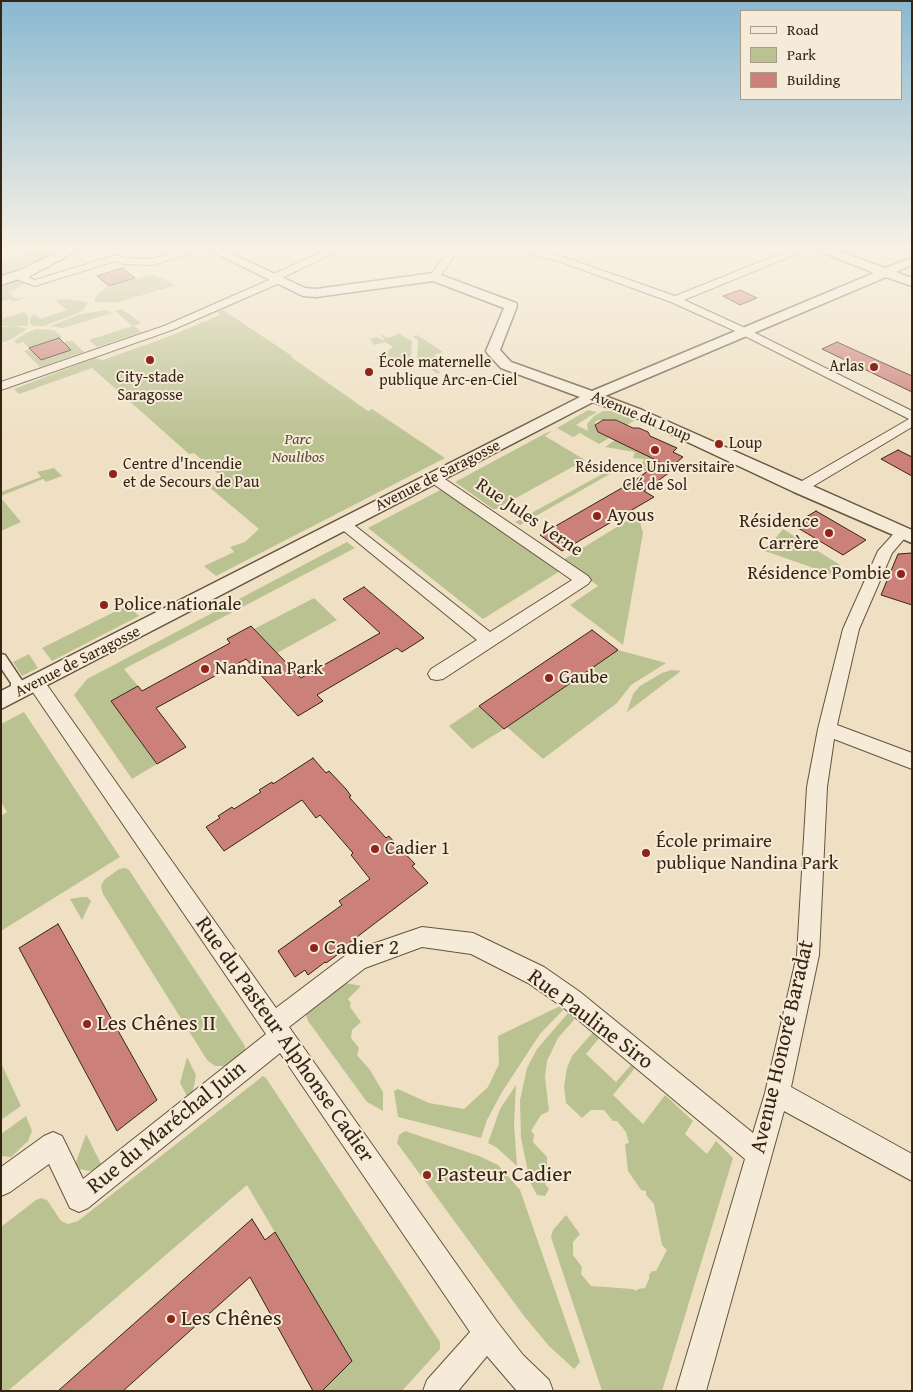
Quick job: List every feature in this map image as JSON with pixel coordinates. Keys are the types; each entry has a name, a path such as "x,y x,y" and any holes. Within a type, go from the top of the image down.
{"street":[{"path":"1,386 168,328 205,311"},
{"name":"Avenue du Loup","path":"509,311 493,351 506,366 637,413 800,488 908,534"},
{"path":"700,311 912,416"},
{"name":"Avenue de Saragosse","path":"18,693 593,396 795,311"},
{"path":"800,488 912,422"},
{"name":"Rue Jules Verne","path":"434,478 583,580 437,674"},
{"path":"344,524 489,640"},
{"name":"Avenue Honoré Baradat","path":"691,1391 777,1093 808,955 817,787 826,729 851,628 885,551 908,534"},
{"path":"1,658 17,682 18,693"},
{"name":"Rue du Pasteur Alphonse Cadier","path":"18,693 278,1030 488,1334 512,1365 538,1391"},
{"path":"826,729 912,761"},
{"name":"Rue Pauline Siro","path":"278,1030 358,960 422,937 473,944 536,975 572,1000 759,1154"},
{"name":"Rue du Maréchal Juin","path":"1,1183 53,1145 79,1199 278,1030"},
{"path":"777,1093 912,1168"},
{"path":"438,1391 488,1334"}],"green space":[{"path":"64,311 83,311 44,326 30,324 30,318 34,314 40,319"},
{"path":"99,311 112,313 63,328 50,326 81,314"},
{"path":"115,311 125,311 141,323 134,326 142,332 97,347 89,340 133,326"},
{"name":"Parc Noulibos","path":"224,311 292,356 368,411 372,409 445,458 216,576 204,566 234,552 230,547 245,542 259,529 209,487 224,479 194,453 189,454 92,368 19,394 14,389 95,358 103,360 165,338 220,315 218,312"},
{"path":"24,312 28,315 28,326 1,326 1,319"},
{"path":"16,326 27,329 12,339 1,343 1,327"},
{"path":"36,329 54,330 62,337 29,348 23,342 17,344 14,341"},
{"path":"394,331 412,341 411,356 401,361 405,364 393,369 376,358 386,354 393,347 385,342 374,345 370,339 377,337 383,340 385,339 380,335 388,338 398,334"},
{"path":"417,335 443,352 434,355 440,359 431,366 440,372 438,374 417,360 418,340 413,337"},
{"path":"66,341 72,341 84,352 40,367 24,351 30,349 41,360 71,350 64,344"},
{"path":"588,410 597,412 576,425 588,431 587,424 594,416 603,411 614,411 635,420 627,425 616,420 598,420 594,423 597,424 595,425 598,432 609,438 599,444 580,433 573,437 557,428"},
{"path":"552,431 545,436 585,460 496,509 493,509 455,482 548,432"},
{"path":"615,440 660,462 647,471 628,470 631,463 641,466 644,459 633,458 635,452 605,447"},
{"path":"54,468 62,476 46,482 43,479 1,496 1,492 41,477 37,472"},
{"path":"606,472 610,474 520,525 515,522"},
{"path":"442,489 560,571 483,619 368,528"},
{"path":"1,498 21,522 1,531"},
{"path":"638,514 643,533 623,645 570,605 598,586 563,560"},
{"path":"783,529 840,565 842,578 765,551"},
{"path":"347,542 355,548 124,669 138,686 111,701 157,764 132,779 74,695 87,679"},
{"path":"314,598 337,620 277,653 254,629"},
{"path":"128,605 139,616 52,661 42,648"},
{"path":"618,650 666,663 631,685 617,703 543,759 507,727"},
{"path":"29,654 38,668 22,676 13,662"},
{"path":"671,670 681,671 627,712 633,694 640,686"},
{"path":"479,706 504,729 472,749 449,726"},
{"path":"24,712 120,857 1,931 1,816 7,812 1,802 1,724"},
{"path":"125,868 129,870 245,1046 245,1051 226,1066 215,1066 207,1060 103,894 101,886 104,880 119,869"},
{"path":"87,897 91,901 82,920 70,899"},
{"path":"340,982 361,986 348,999 351,1003 350,1007 361,1022 352,1030 351,1038 359,1048 357,1055 370,1070 383,1092 383,1111 367,1102 308,1021 306,1015 307,1009"},
{"path":"560,1006 565,1006 540,1034 502,1092 487,1120 481,1138 398,1117 394,1091 398,1089 429,1103 464,1109 488,1087 499,1064 498,1036"},
{"path":"568,1013 573,1014 574,1020 558,1038 547,1061 545,1077 549,1111 541,1115 531,1131 534,1134 533,1142 547,1157 547,1165 556,1174 545,1184 549,1189 545,1196 537,1195 530,1182 521,1138 520,1100 527,1068 537,1049"},
{"path":"594,1031 600,1037 586,1054 616,1082 631,1065 635,1068 613,1095 643,1124 665,1095 693,1121 685,1134 707,1154 716,1141 733,1158 662,1391 602,1391 551,1237 553,1230 566,1215 580,1234 573,1242 573,1255 582,1267 581,1274 591,1286 633,1289 636,1291 645,1288 649,1275 652,1271 656,1271 667,1250 662,1245 654,1204 646,1195 646,1191 641,1190 628,1171 625,1144 629,1143 626,1132 604,1110 591,1110 582,1118 566,1103 564,1087 567,1068 572,1056"},
{"path":"187,1057 196,1075 193,1091 188,1098 180,1083"},
{"path":"1,1063 21,1106 1,1120"},
{"path":"263,1076 440,1342 440,1349 402,1391 322,1391 351,1361 247,1185 8,1391 1,1391 1,1227 41,1198 47,1200 61,1221 68,1224 78,1221"},
{"path":"516,1085 514,1124 517,1166 496,1147 488,1143 500,1109"},
{"path":"26,1116 32,1131 28,1141 11,1157 1,1156 1,1134"},
{"path":"405,1131 479,1156 498,1165 520,1190 580,1362 574,1369 549,1346 524,1316 397,1143 399,1135"},
{"path":"86,1134 102,1166 90,1171 79,1169 75,1165"}],"building":[{"path":"59,338 71,350 41,360 29,348"},
{"name":"Arlas","path":"837,342 912,376 912,392 822,349"},
{"path":"603,420 616,420 633,428 639,428 648,432 650,436 677,448 673,452 683,457 677,462 681,464 644,491 654,497 562,551 540,535 634,481 660,462 598,432 595,425"},
{"path":"898,450 912,457 912,476 881,459"},
{"name":"Résidence Carrère","path":"816,511 866,540 843,555 793,525"},
{"name":"Résidence Pombie","path":"912,553 912,605 881,595 898,554"},
{"name":"Nandina Park","path":"364,587 424,638 402,652 397,648 317,695 323,701 298,716 246,659 156,708 186,747 157,764 111,701 138,686 142,691 230,643 227,639 251,626 301,678 380,633 343,599"},
{"name":"Gaube","path":"592,630 618,650 504,729 479,706"},
{"name":"Cadier 1","path":"313,758 326,773 329,771 346,789 351,796 349,797 386,838 389,836 415,864 412,866 428,883 349,943 351,945 326,963 308,975 305,970 295,977 278,951 342,905 339,901 370,879 351,855 353,853 320,815 316,818 302,800 224,851 206,827 220,818 218,816 232,807 234,809 261,792 259,790 272,782 273,784"},
{"name":"Les Chênes II","path":"58,924 157,1100 117,1131 19,948"},
{"name":"Les Chênes","path":"252,1219 265,1240 275,1232 352,1361 322,1391 313,1391 250,1277 123,1391 58,1391"}],"place":[{"name":"City-stade Saragosse","path":"150,360"},
{"name":"Arlas","path":"874,367"},
{"name":"École maternelle publique Arc-en-Ciel","path":"369,372"},
{"name":"Loup","path":"719,444"},
{"name":"Résidence Universitaire Clé de Sol","path":"655,450"},
{"name":"Centre d'Incendie et de Secours de Pau","path":"113,474"},
{"name":"Ayous","path":"597,516"},
{"name":"Résidence Carrère","path":"829,533"},
{"name":"Résidence Pombie","path":"901,574"},
{"name":"Police nationale","path":"104,605"},
{"name":"Nandina Park","path":"205,669"},
{"name":"Gaube","path":"549,678"},
{"name":"Cadier 1","path":"375,849"},
{"name":"École primaire publique Nandina Park","path":"646,853"},
{"name":"Cadier 2","path":"314,948"},
{"name":"Les Chênes II","path":"87,1024"},
{"name":"Pasteur Cadier","path":"427,1175"},
{"name":"Les Chênes","path":"171,1319"}]}
